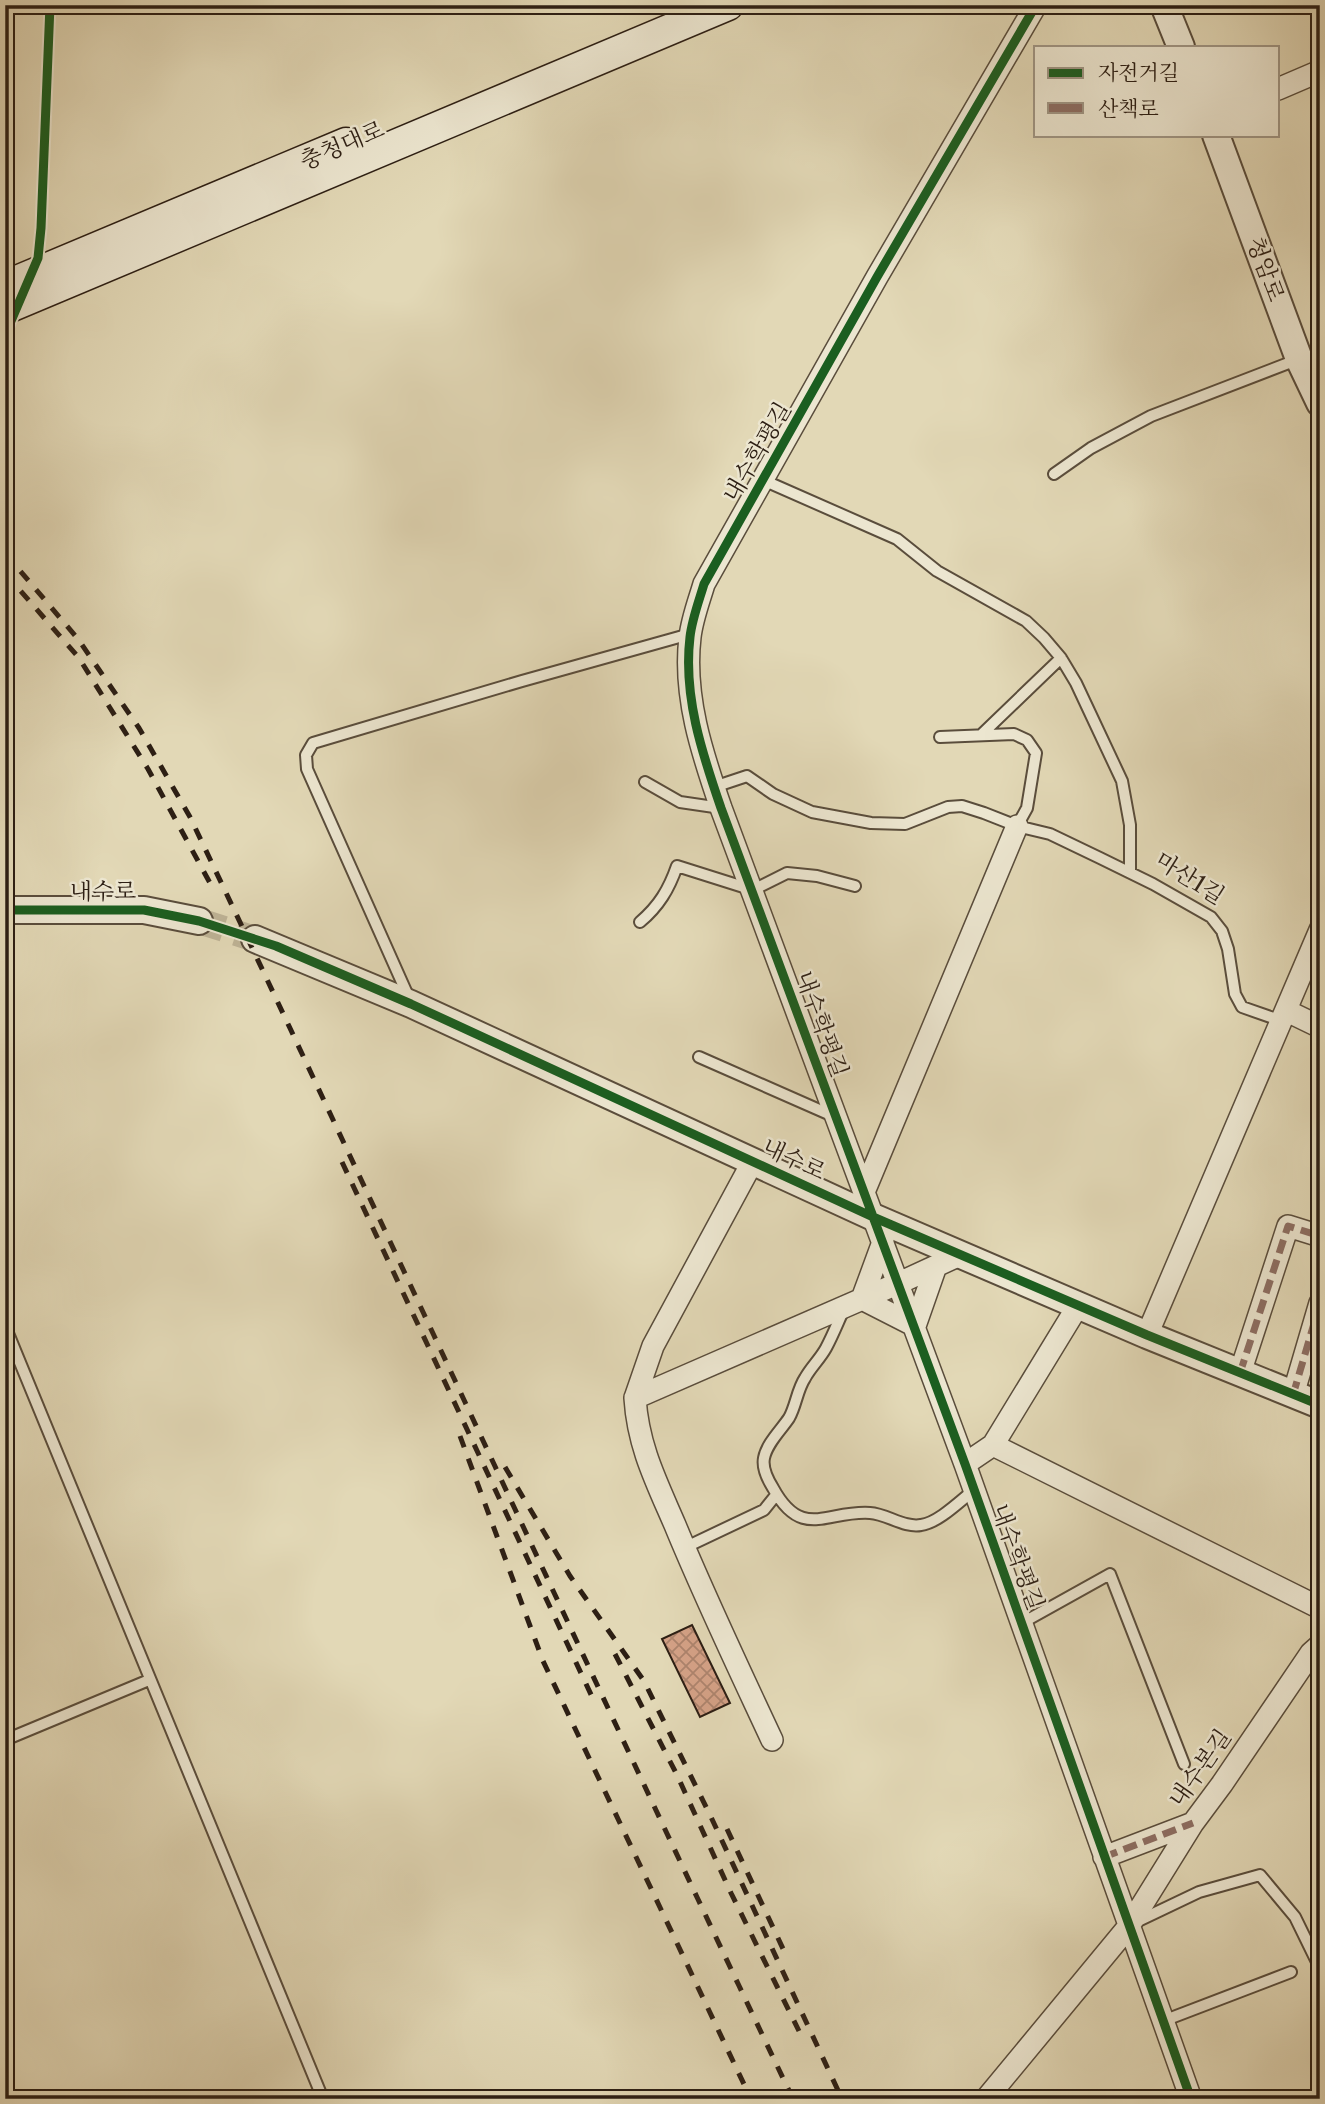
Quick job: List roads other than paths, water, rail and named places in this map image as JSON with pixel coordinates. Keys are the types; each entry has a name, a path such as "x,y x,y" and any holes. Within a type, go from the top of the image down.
{"main road":[{"name":"충청대로","path":"147,238 680,5"},
{"name":"충청대로","path":"5,286 147,238 728,5"},
{"path":"5,309 147,238"}],"street":[{"name":"내수학평길","path":"1036,5 877,277 704,584 690,634 688,684 721,808 915,1326 1191,2099"},
{"path":"1164,5 1181,46"},
{"path":"1280,88 1320,71"},
{"name":"청암로","path":"1216,136 1299,359 1320,403"},
{"path":"869,1204 1017,826"},
{"name":"내수로","path":"5,910 144,910 200,921"},
{"path":"1147,1335 1320,930"},
{"name":"내수로","path":"255,939 411,1004 753,1161 869,1204 962,1254 1147,1335 1320,1405"},
{"path":"1284,1016 1320,1027"},
{"name":"내수로","path":"635,1398 653,1346 753,1161"},
{"path":"1240,1373 1288,1226 1320,1236"},
{"path":"854,1303 883,1242"},
{"path":"772,1740 684,1548 643,1449 636,1420 635,1398 962,1254"},
{"path":"854,1303 915,1326 936,1266"},
{"path":"1293,1395 1320,1303"},
{"path":"965,1464 993,1446 1079,1304"},
{"path":"993,1446 1320,1608"},
{"name":"내수본길","path":"986,2099 1129,1926 1193,1823 1303,1663 1320,1645"},
{"path":"1104,1857 1193,1823"}],"lane":[{"path":"1054,474 1091,449 1151,416 1299,359"},
{"name":"내수학평길","path":"764,480 897,539 937,571 1026,621 1044,638 1061,657 1082,693 1122,781 1130,825 1130,872"},
{"path":"411,1004 307,769 306,755 313,743 690,634"},
{"path":"982,734 1061,657"},
{"path":"714,787 747,776 773,794 812,812 871,823 905,824 948,807 962,806 1017,826 1027,808 1036,753 1027,740 1014,734 940,737"},
{"path":"645,782 680,802 721,808"},
{"name":"마산1길","path":"1017,826 1050,834 1130,872 1211,917 1222,931 1235,994 1242,1007 1284,1016"},
{"path":"640,922 662,898 677,866 753,890 787,873 817,876 855,886"},
{"path":"699,1056 836,1118"},
{"name":"내수학평길","path":"854,1303 804,1379 790,1415 763,1459 766,1475 776,1495 802,1518 814,1521 870,1513 912,1526 934,1520 974,1490"},
{"path":"5,1326 323,2099"},
{"path":"684,1548 764,1510 776,1495"},
{"path":"1022,1623 1110,1573 1184,1763"},
{"path":"5,1740 149,1680"},
{"name":"내수본길","path":"1129,1926 1199,1892 1260,1875 1295,1917 1317,1962"},
{"path":"1163,2021 1291,1972"}],"tunnel":[{"path":"199,921 255,939"}],"railway":[{"path":"5,553 78,639 139,728 190,817 793,2099"},
{"path":"5,573 79,658 148,769 210,883"},
{"path":"342,1162 594,1701"},
{"path":"460,1436 543,1661 751,2099"},
{"path":"505,1467 570,1576 644,1681 711,1817 842,2099"},
{"path":"615,1654 677,1775 799,2031"},
{"path":"727,1829 785,1953"}]}
